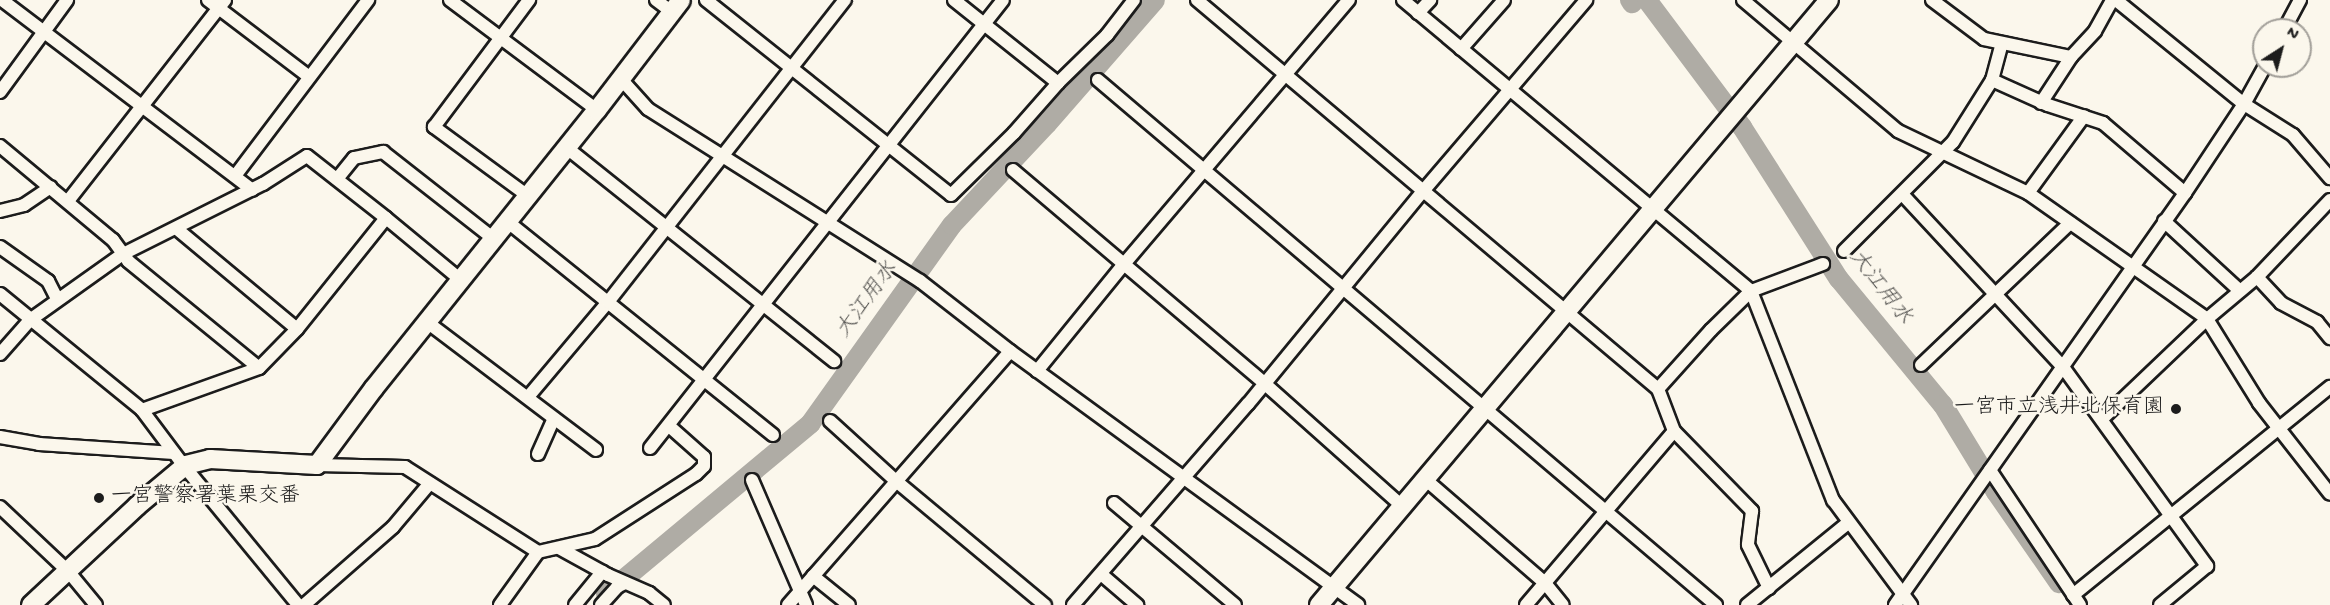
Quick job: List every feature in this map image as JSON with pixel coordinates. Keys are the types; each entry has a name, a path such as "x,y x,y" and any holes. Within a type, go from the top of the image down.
{"street":[{"path":"2,0 252,190"},
{"path":"0,92 67,0"},
{"path":"208,0 222,4 308,76"},
{"path":"235,176 308,76 368,0"},
{"path":"450,0 597,111"},
{"path":"528,196 434,127 529,0"},
{"path":"316,465 460,280 597,111 676,6 656,0"},
{"path":"706,0 951,195 1014,133 1058,83 1107,35 1134,0"},
{"path":"528,397 667,228 844,0"},
{"path":"954,0 1058,83"},
{"path":"650,448 827,220 1003,0"},
{"path":"1197,0 1658,389 1674,431 1752,511 1748,545 1770,588"},
{"path":"1037,370 1124,264 1349,0"},
{"path":"1403,0 1751,291 1833,500 1898,600 1911,605"},
{"path":"1419,13 1430,0"},
{"path":"1461,49 1504,0"},
{"path":"1073,605 1264,383 1586,0"},
{"path":"1743,0 1883,120 1942,153 2028,193 2207,319 2239,375 2330,494"},
{"path":"1319,605 1828,0"},
{"path":"2041,103 2071,57 2095,31 2114,0 2244,104 2293,135 2330,178"},
{"path":"2290,18 2300,0"},
{"path":"1940,2 1984,39 2071,57"},
{"path":"68,201 222,4"},
{"path":"1844,250 1903,195 1942,153 1972,114 1992,81 2002,43"},
{"path":"1898,600 2184,193 2244,104 2258,78"},
{"path":"621,79 648,109 827,220 915,278 1010,351 1358,605"},
{"path":"1098,80 1342,290 1485,407 1716,605"},
{"path":"1992,81 2041,103 2103,123 2184,193"},
{"path":"2028,193 2084,116"},
{"path":"0,146 68,201 113,240 123,254 259,368"},
{"path":"567,148 764,302 834,361"},
{"path":"337,179 354,158 383,152 494,239"},
{"path":"0,354 30,320 123,254 252,190 307,156 387,218 460,280"},
{"path":"1013,170 1264,383 1402,506"},
{"path":"0,211 24,205 51,187"},
{"path":"1903,195 2063,367 2207,566 2160,605"},
{"path":"2102,419 2207,319 2257,277 2330,200"},
{"path":"142,410 259,368 297,329 387,218"},
{"path":"2164,221 2240,291"},
{"path":"508,222 773,435"},
{"path":"1921,366 2070,223"},
{"path":"177,228 297,329"},
{"path":"0,246 48,281 57,299"},
{"path":"1658,389 1711,330 1751,291 1823,264"},
{"path":"2257,277 2281,303 2317,322 2330,338"},
{"path":"0,294 142,410 179,460 298,605"},
{"path":"427,322 596,450"},
{"path":"788,605 1010,351"},
{"path":"1987,473 2077,600 2169,516 2330,387"},
{"path":"538,454 554,418"},
{"path":"830,421 896,481 1045,605"},
{"path":"0,437 39,444 179,460 210,459 405,467 538,552 595,539 696,474 704,466 704,457 669,426"},
{"path":"1526,605 1604,510 1674,431"},
{"path":"31,605 179,460"},
{"path":"752,480 806,605"},
{"path":"1425,480 1545,583 1563,605"},
{"path":"304,605 393,527 430,483"},
{"path":"1114,503 1235,605"},
{"path":"0,507 68,571 96,605"},
{"path":"1747,605 1813,554 1825,539 1848,523"},
{"path":"559,548 605,574 649,593 664,605"},
{"path":"500,605 538,552"},
{"path":"575,605 605,574"},
{"path":"1101,574 1137,605"},
{"path":"813,576 849,605"},
{"path":"602,605 623,582"}],"waterway":[{"name":"大江用水","path":"606,594 810,424 952,225 1047,124 1155,0"},
{"name":"大江用水","path":"1647,0 1742,127 1839,279 1943,405 1996,492 2059,583"}],"place":[{"name":"一宮市立浅井北保育園","path":"2176,409"},
{"name":"一宮警察署葉栗交番","path":"99,498"}]}
